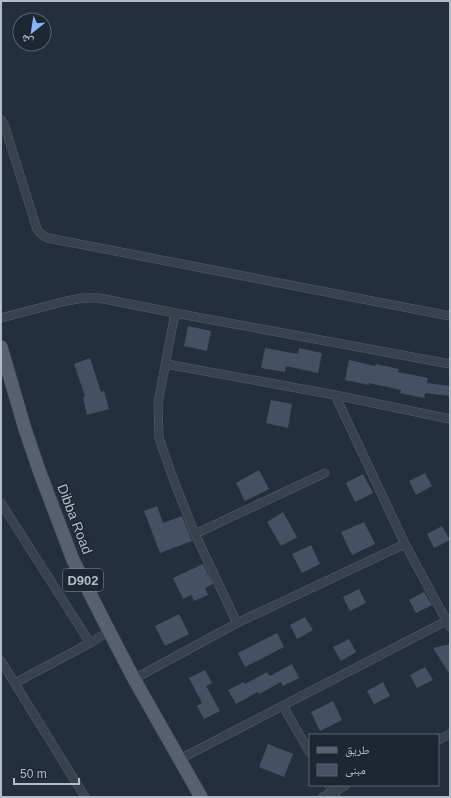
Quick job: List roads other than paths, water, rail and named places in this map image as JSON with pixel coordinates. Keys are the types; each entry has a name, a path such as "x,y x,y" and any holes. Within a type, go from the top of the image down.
{"main road":[{"name":"Dibba Road","path":"1,347 25,429 70,553 134,679 201,797"}],"street":[{"path":"1,120 4,124 37,229 44,237 450,316"},
{"path":"1,318 66,301 83,298 99,298 450,364"},
{"path":"175,313 158,403 159,438 195,534 237,623"},
{"path":"166,364 335,395 450,419"},
{"path":"180,759 449,622 405,544 335,395"},
{"path":"195,534 325,473"},
{"path":"1,503 90,643"},
{"path":"134,679 237,623 405,544"},
{"path":"15,683 90,643 109,631"},
{"path":"1,661 85,797"},
{"path":"283,706 309,751"},
{"path":"439,740 450,734"},
{"path":"323,797 344,786"}]}
